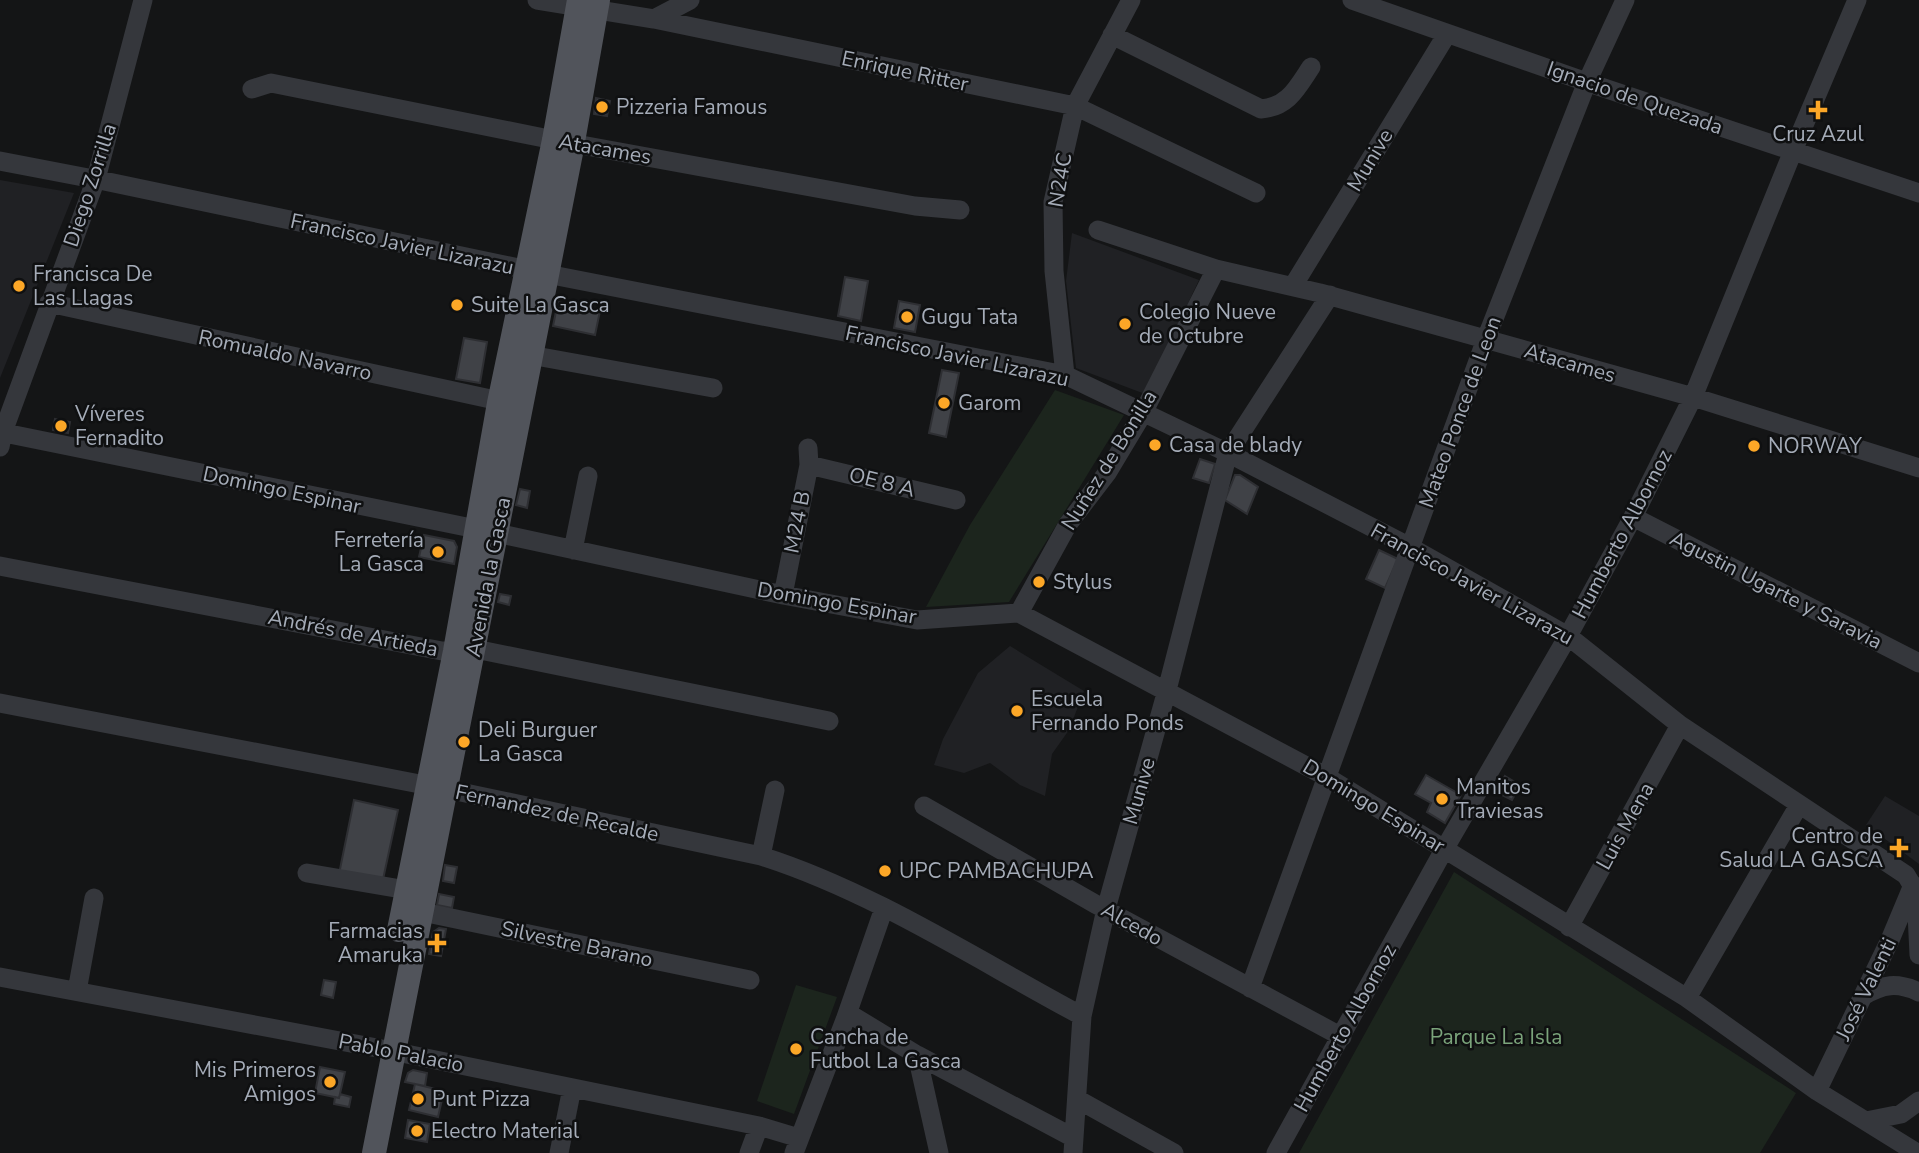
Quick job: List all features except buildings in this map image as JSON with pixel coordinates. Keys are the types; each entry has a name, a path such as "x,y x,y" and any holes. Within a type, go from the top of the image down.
{"main road":[{"name":"Avenida la Gasca","path":"374,1153 385,1049 410,903 465,651 588,4"},
{"name":"Avenida la Gasca","path":"510,404 530,355 537,272"},
{"name":"Avenida la Gasca","path":"357,1153 385,1049"}],"street":[{"name":"Diego Zorrilla","path":"1,437 96,179 143,0"},
{"name":"Enrique Ritter","path":"537,0 588,4 1075,106 1256,193"},
{"path":"653,19 690,0"},
{"name":"N24C","path":"1065,375 1054,271 1053,202 1075,106 1131,0"},
{"name":"Ignacio de Quezada","path":"1352,0 1919,193"},
{"name":"Mateo Ponce de Leon","path":"1250,988 1486,339 1587,82 1625,0"},
{"name":"Humberto Albornoz","path":"1276,1153 1445,848 1569,636 1633,517 1693,397 1857,0"},
{"name":"Munive","path":"1293,286 1447,34"},
{"path":"1112,36 1261,109 1271,108 1290,99 1311,67"},
{"name":"Atacames","path":"252,89 271,83 564,141 915,205 960,210"},
{"name":"Francisco Javier Lizarazu","path":"0,162 96,179 537,272 1065,375 1228,453 1410,547 1569,636 1680,724 1906,875 1913,885"},
{"name":"Atacames","path":"1098,230 1216,269 1330,295 1693,397 1919,468"},
{"name":"Nuñez de Bonilla","path":"1019,613 1068,524 1107,473 1143,413 1216,269"},
{"name":"Munive","path":"1074,1146 1082,1016 1106,909 1167,690 1228,453 1330,295"},
{"name":"Romualdo Navarro","path":"49,303 510,404"},
{"path":"530,355 713,388"},
{"name":"Domingo Espinar","path":"1,437 917,620 1019,613 1327,777 1687,998 1816,1091 1917,1153"},
{"name":"OE 8 A","path":"808,456 956,500"},
{"name":"M24 B","path":"783,595 808,456"},
{"path":"573,550 588,477"},
{"name":"Agustin Ugarte y Saravia","path":"1633,517 1919,663"},
{"name":"Andrés de Artieda","path":"0,566 429,649 485,651 829,721"},
{"name":"Fernandez de Recalde","path":"0,703 437,788 761,856 797,868 884,908 1082,1016"},
{"name":"Luis Mena","path":"1569,927 1680,724"},
{"path":"761,856 775,790"},
{"path":"1687,998 1799,805"},
{"name":"Alcedo","path":"924,806 1106,909 1342,1037"},
{"name":"Silvestre Barano","path":"307,873 410,903 750,980"},
{"path":"1913,885 1917,897 1919,955"},
{"name":"José Valenti","path":"1816,1091 1890,940 1913,885"},
{"path":"77,991 94,898"},
{"path":"799,1148 884,908"},
{"name":"Pablo Palacio","path":"0,977 385,1049 759,1126 799,1148"},
{"path":"1863,996 1887,984 1902,985 1919,992"},
{"path":"848,1013 1074,1146"},
{"path":"917,1055 939,1153"},
{"path":"559,1153 572,1088"},
{"path":"1077,1099 1174,1153"},
{"path":"1866,1121 1901,1114 1919,1101"},
{"path":"749,1153 759,1126"}],"shaded area":[{"name":"Francisca De Las Llagas","path":"0,180 74,193 0,378"},
{"name":"Colegio Nueve de Octubre","path":"1072,233 1199,280 1145,394 1076,368 1066,281"},
{"name":"Escuela Fernando Ponds","path":"1010,646 1084,691 1069,730 1052,754 1045,796 1020,785 990,763 964,773 934,765 943,739 978,673"},
{"path":"1885,796 1919,816 1919,864 1866,825"}],"green space":[{"path":"1055,390 1124,415 1009,602 926,607 970,525"},
{"name":"Parque La Isla","path":"1454,872 1796,1093 1760,1153 1299,1153"},
{"name":"Cancha de Futbol La Gasca","path":"796,985 837,997 794,1114 757,1101"}],"place":[{"name":"Pizzeria Famous","path":"602,107"},
{"name":"Cruz Azul","path":"1818,110"},
{"name":"Francisca De Las Llagas","path":"19,286"},
{"name":"Suite La Gasca","path":"457,305"},
{"name":"Gugu Tata","path":"907,317"},
{"name":"Colegio Nueve de Octubre","path":"1125,324"},
{"name":"Garom","path":"944,403"},
{"name":"Víveres Fernadito","path":"61,426"},
{"name":"Casa de blady","path":"1155,445"},
{"name":"NORWAY","path":"1754,446"},
{"name":"Ferretería La Gasca","path":"438,552"},
{"name":"Stylus","path":"1039,582"},
{"name":"Escuela Fernando Ponds","path":"1017,711"},
{"name":"Deli Burguer La Gasca","path":"464,742"},
{"name":"Manitos Traviesas","path":"1442,799"},
{"name":"Centro de Salud LA GASCA","path":"1899,848"},
{"name":"UPC PAMBACHUPA","path":"885,871"},
{"name":"Farmacias Amaruka","path":"437,943"},
{"name":"Cancha de Futbol La Gasca","path":"796,1049"},
{"name":"Mis Primeros Amigos","path":"330,1082"},
{"name":"Punt Pizza","path":"418,1099"},
{"name":"Electro Material","path":"417,1131"}]}
